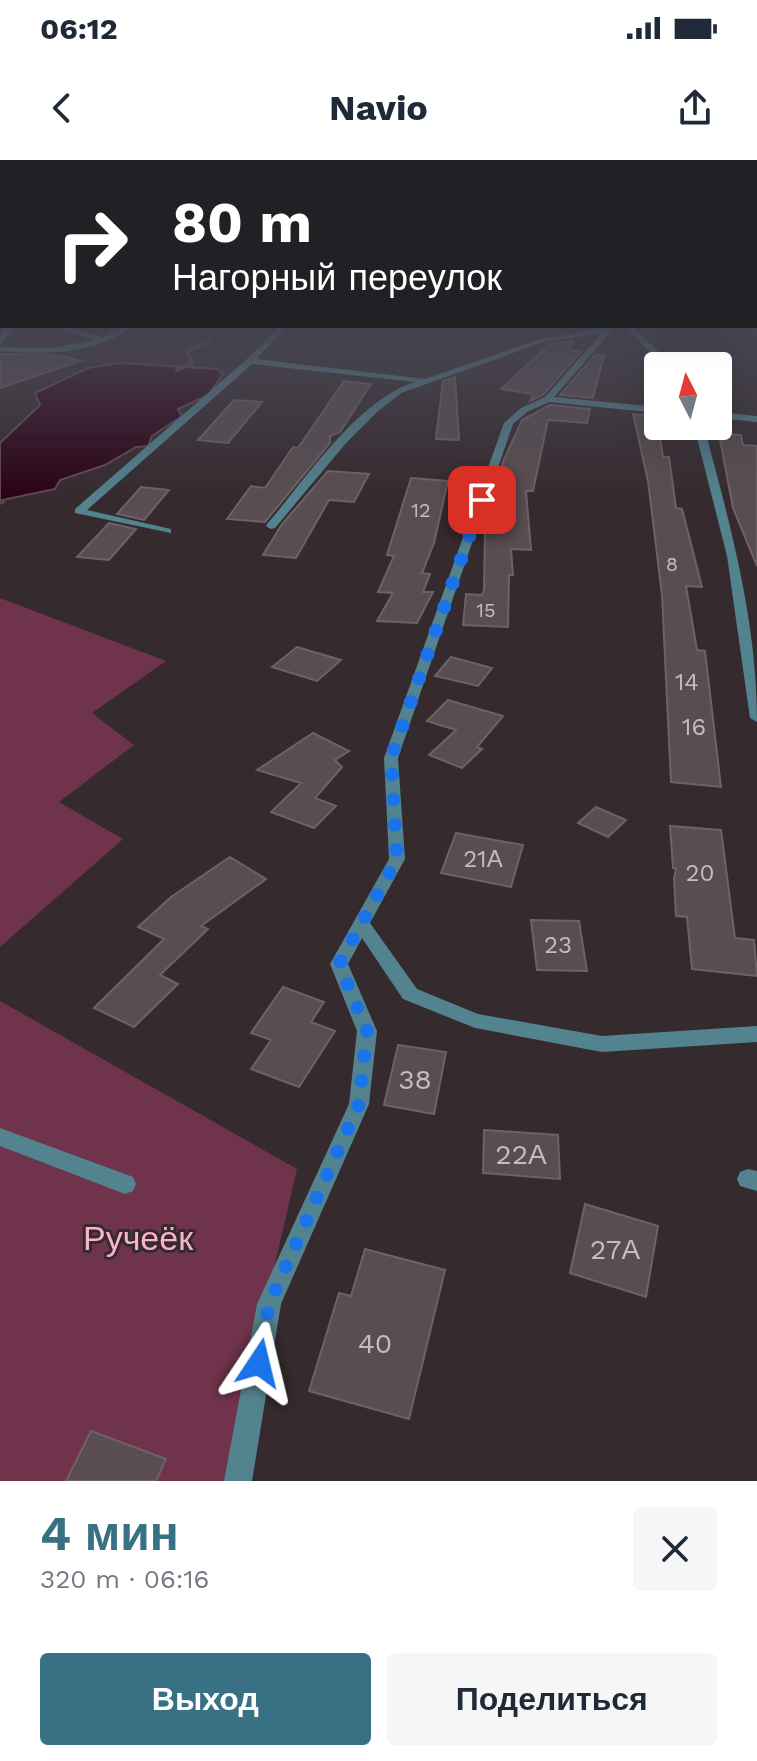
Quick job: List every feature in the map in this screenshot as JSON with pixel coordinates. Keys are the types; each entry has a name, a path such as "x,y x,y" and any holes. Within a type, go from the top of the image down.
{"street":[{"path":"167,531 79,511 232,377"},
{"path":"396,377 427,380"},
{"path":"271,526 349,434 391,396 436,377"},
{"path":"238,1481 269,1304 359,1104 367,1031 339,964 363,926 397,859 391,758 509,423 524,410 548,399 567,377"},
{"path":"548,399 644,409"},
{"path":"732,416 757,419"},
{"path":"703,440 733,556 757,718"},
{"path":"363,926 410,994 475,1021 602,1044 757,1034"},
{"path":"0,1137 125,1184"}],"green space":[{"path":"0,598 166,661 92,713 134,745 59,802 123,839 0,947"},
{"name":"Ручеёк","path":"0,1001 297,1169 225,1481 0,1481"}],"shaded area":[{"path":"70,377 221,377 208,395 178,409 182,416 152,436 148,446 136,447 105,465 60,480 55,489 2,500 4,502 0,504 0,443 40,405 35,393"}],"building":[{"path":"0,377 34,377 0,388"},
{"path":"455,377 459,440 436,439 443,381"},
{"path":"514,377 559,377 543,395 530,401 533,394 501,389"},
{"path":"576,377 598,377 593,398 560,395"},
{"path":"344,381 371,384 340,432 330,436 330,443 265,522 227,519 251,486 265,488 293,447 298,448"},
{"path":"234,400 262,402 228,443 198,440"},
{"path":"550,405 590,409 587,423 548,420 533,491 526,491 531,550 511,549 513,575 509,575 508,627 463,625 466,594 482,595 484,590 485,532 498,533 496,481 503,462 522,420"},
{"path":"633,414 644,415 644,440 661,440 663,457 669,457 676,508 682,509 702,587 686,586 697,650 705,651 721,787 671,782 662,595 648,481"},
{"path":"732,435 741,435 743,445 757,446 757,566 733,508 720,440 732,440"},
{"path":"328,471 369,474 354,502 329,500 296,558 263,555 282,524"},
{"path":"411,478 448,481 434,543 422,573 430,574 423,592 433,592 417,623 377,621 393,593 378,592 394,556 387,555"},
{"path":"141,487 169,490 144,520 117,514"},
{"path":"109,523 136,529 109,560 77,557"},
{"path":"297,647 341,660 317,681 272,667"},
{"path":"451,657 492,668 478,686 435,676"},
{"path":"448,700 503,716 477,747 482,749 462,768 429,755 456,730 427,721"},
{"path":"313,733 349,751 335,760 342,767 315,798 336,806 314,828 271,812 301,783 257,770"},
{"path":"596,807 626,820 608,837 578,823"},
{"path":"670,826 721,830 735,938 754,940 757,976 692,969 687,917 676,916 676,869 673,868"},
{"path":"456,833 523,845 511,887 441,873"},
{"path":"230,857 266,879 201,926 208,929 160,975 178,984 134,1027 94,1008 164,939 138,927 171,897"},
{"path":"531,920 579,921 587,971 537,970"},
{"path":"283,987 324,1002 311,1022 335,1031 299,1087 251,1069 271,1040 251,1033"},
{"path":"398,1045 446,1052 434,1114 384,1105"},
{"path":"484,1130 558,1135 560,1179 483,1173"},
{"path":"585,1204 658,1226 646,1297 570,1273"},
{"path":"365,1249 445,1270 409,1419 309,1391 339,1293 351,1296"},
{"path":"91,1431 166,1459 156,1481 66,1481"}],"route":[{"path":"259,1363 269,1304 359,1104 367,1031 339,964 363,926 397,859 391,758 482,500"}]}
